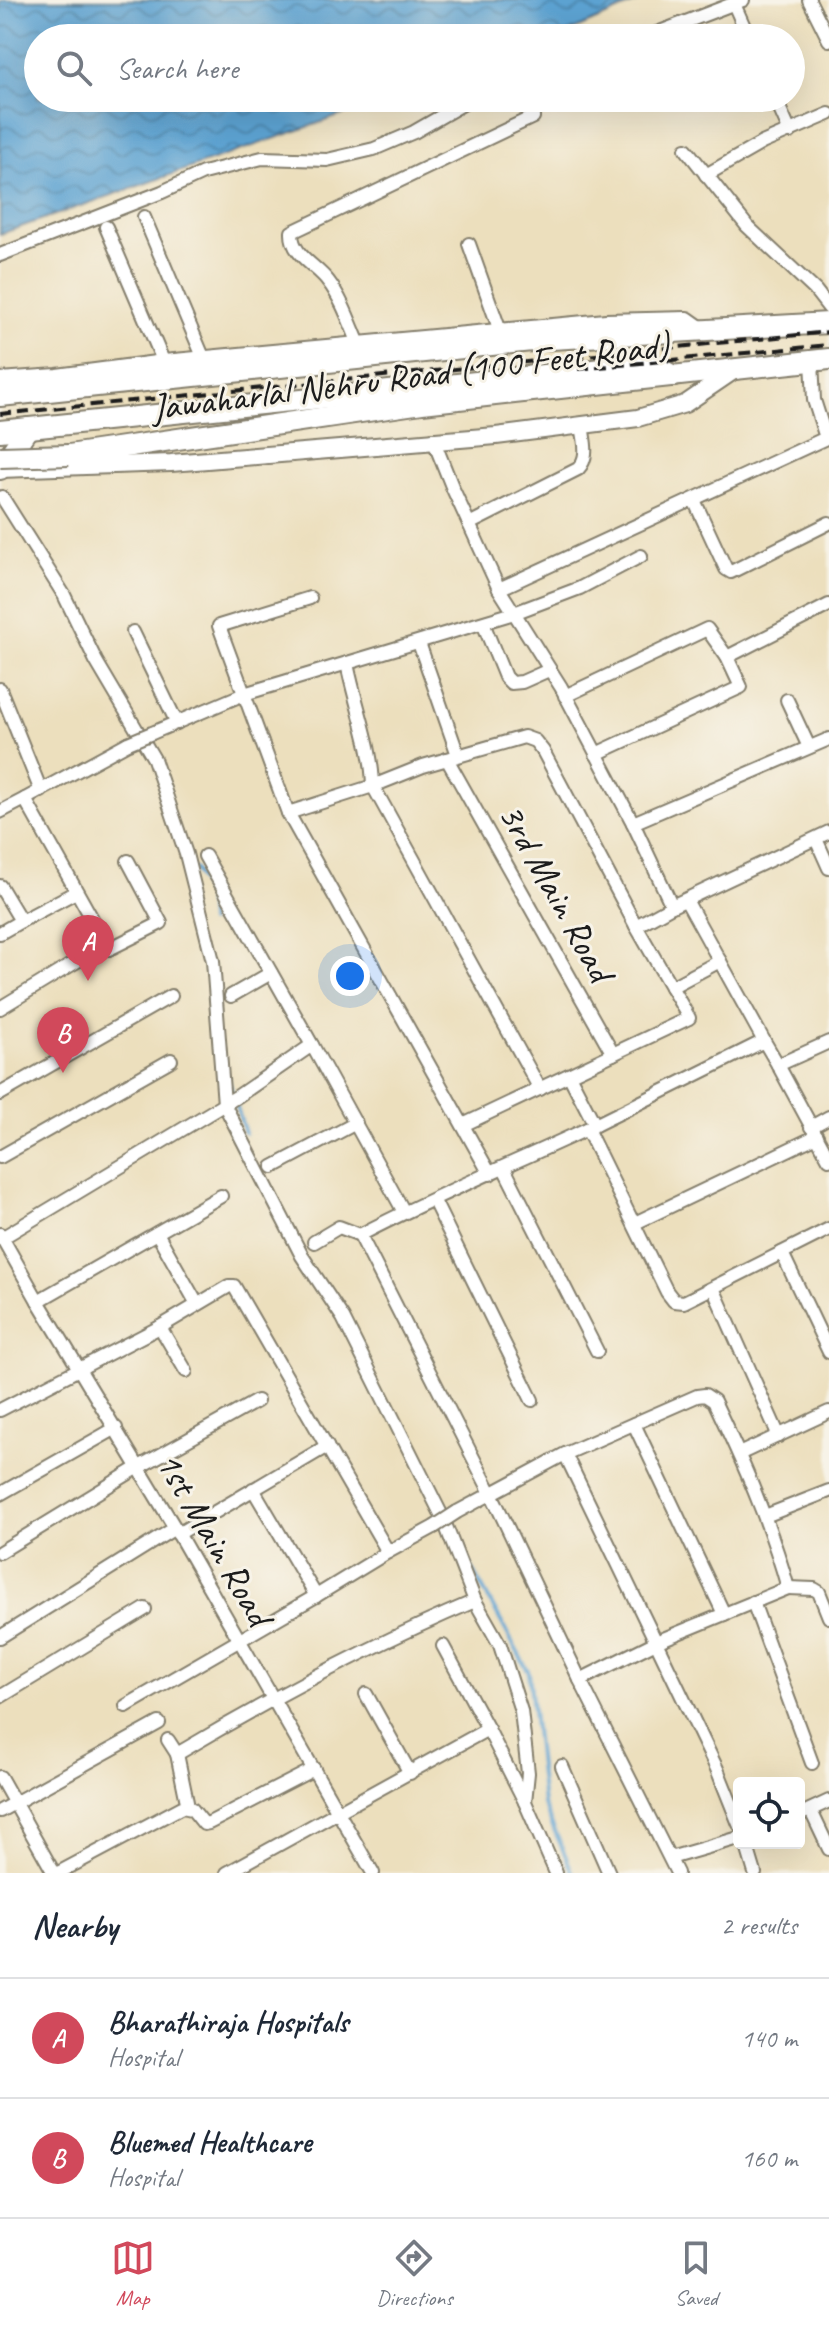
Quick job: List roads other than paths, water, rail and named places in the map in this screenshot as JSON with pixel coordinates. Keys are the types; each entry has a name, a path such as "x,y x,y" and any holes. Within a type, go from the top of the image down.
{"main road":[{"name":"Jawaharlal Nehru Road (100 Feet Road)","path":"0,396 551,339 829,323"},
{"path":"0,408 282,381 552,349 645,342 670,331"},
{"name":"Jawaharlal Nehru Road (100 Feet Road)","path":"0,457 69,455 422,403 732,372 820,360"},
{"path":"0,431 651,364 674,376"},
{"path":"0,469 28,428"}],"street":[{"path":"809,0 829,40"},
{"path":"681,24 739,2 745,24"},
{"path":"0,255 203,173 262,158 327,160 374,149 414,132 449,112"},
{"path":"781,112 790,132"},
{"path":"706,175 762,143 829,114"},
{"path":"359,344 329,282 298,251 292,240 292,232 533,117"},
{"path":"686,149 747,226 815,290 829,308"},
{"path":"144,217 204,359"},
{"path":"106,227 164,363"},
{"path":"469,244 500,331"},
{"path":"0,381 359,344 667,319 687,320 705,332"},
{"path":"499,589 828,441 814,400 820,360"},
{"path":"0,469 171,463 496,436 638,418 685,404 732,372"},
{"path":"469,524 578,469 586,453 582,425"},
{"path":"433,439 499,589 565,696 633,823 672,906"},
{"path":"2,497 64,595 96,661 154,759 186,854 213,961 221,1068 246,1145 302,1256 343,1318 442,1516 475,1601 500,1645 521,1711 528,1773 525,1802"},
{"path":"694,500 726,569 731,572 829,523"},
{"path":"0,812 128,743 244,694 514,613 580,588 641,556"},
{"path":"310,598 219,626 288,813 490,1174"},
{"path":"727,657 829,605"},
{"path":"483,623 505,677 511,683 522,682 549,670"},
{"path":"565,696 707,629 727,657 741,687 596,754"},
{"path":"133,632 177,723"},
{"name":"3rd Main Road","path":"419,643 452,757 613,1054"},
{"path":"347,663 359,721 371,750 373,786 540,1089"},
{"path":"0,689 41,791"},
{"path":"787,700 809,747"},
{"path":"288,813 452,757 524,737 535,741 543,751 689,1018 463,1125"},
{"path":"633,823 829,739"},
{"path":"25,799 109,949 161,923 128,861"},
{"path":"636,926 829,832"},
{"path":"816,839 829,868"},
{"path":"205,856 404,1212"},
{"path":"0,886 21,921"},
{"path":"0,933 76,892"},
{"path":"686,900 829,1159"},
{"path":"0,1008 79,960"},
{"path":"671,987 720,961"},
{"path":"231,996 271,973"},
{"path":"0,1094 171,996"},
{"path":"360,1235 591,1127 764,1041"},
{"path":"778,1065 829,1042"},
{"path":"1,1237 230,1100 312,1045"},
{"path":"0,1157 171,1060"},
{"path":"569,1075 667,1292 674,1301 684,1302 829,1229"},
{"path":"635,1223 814,1131 829,1117"},
{"path":"273,1167 356,1123"},
{"path":"504,1168 597,1351"},
{"path":"38,1301 221,1196"},
{"path":"434,1201 532,1400"},
{"path":"314,1242 339,1227 360,1235 491,1493 677,1873"},
{"path":"157,1233 197,1304"},
{"name":"1st Main Road","path":"1,1237 139,1467 373,1873"},
{"path":"782,1253 829,1352"},
{"path":"0,1410 234,1286 388,1552"},
{"path":"713,1288 779,1436"},
{"path":"160,1327 186,1371"},
{"path":"126,1706 491,1493 565,1454 697,1396 705,1395 714,1401 765,1516 788,1588"},
{"path":"0,1552 139,1467 257,1401"},
{"path":"739,1454 829,1412"},
{"path":"634,1424 724,1614"},
{"path":"0,1494 116,1428"},
{"path":"0,1637 176,1531 327,1446"},
{"path":"565,1454 717,1769 733,1809"},
{"path":"253,1489 316,1596"},
{"path":"765,1516 829,1491"},
{"path":"580,1680 656,1642 788,1588 819,1592 829,1617"},
{"path":"177,1754 272,1698 364,1650 475,1601"},
{"path":"753,1602 812,1763"},
{"path":"0,1697 145,1609"},
{"path":"443,1646 525,1802 556,1873"},
{"path":"366,1694 410,1773"},
{"path":"0,1811 159,1723"},
{"path":"227,1873 488,1729"},
{"path":"168,1740 177,1754 188,1807 200,1821 209,1823 314,1769"},
{"path":"562,1766 609,1873"},
{"path":"0,1777 56,1873 182,1807 188,1807"},
{"path":"829,1801 805,1813 829,1849"},
{"path":"670,1858 733,1840"},
{"path":"748,1849 755,1873"}],"water":[{"path":"3,0 643,0 587,24 24,24 24,112 351,112 0,234 0,3"}],"waterway":[{"path":"195,869 208,898 209,922"},
{"path":"227,1076 245,1133"},
{"path":"457,1541 529,1673 543,1804 573,1873"}],"railway":[{"path":"0,414 829,332"},
{"path":"578,369 829,345"}],"place":[{"name":"Bharathiraja Hospitals","path":"88,981"},
{"name":"Bluemed Healthcare","path":"63,1073"}]}
